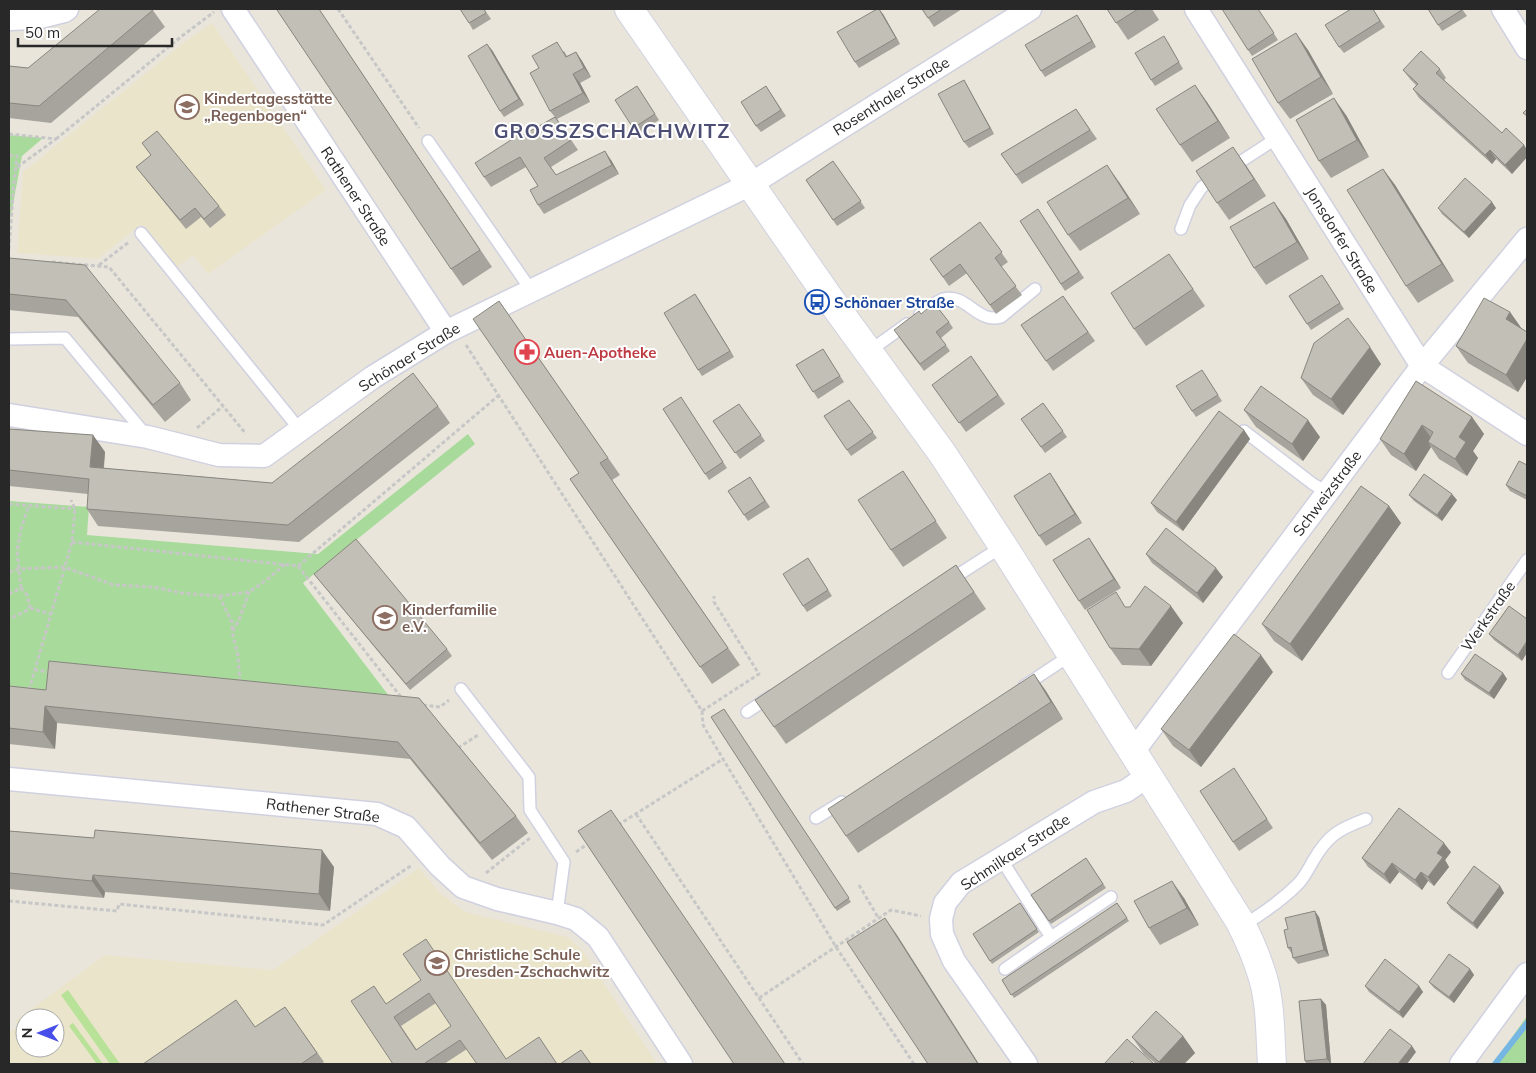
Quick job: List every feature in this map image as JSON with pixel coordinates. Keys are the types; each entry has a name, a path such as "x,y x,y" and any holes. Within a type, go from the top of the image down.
{"street":[{"path":"9,19 36,18 67,9"},
{"name":"Rathener Straße","path":"233,9 450,330"},
{"path":"629,9 827,295 942,453 1134,752 1242,926 1253,949 1263,980 1268,1008 1272,1064"},
{"name":"Rosenthaler Straße","path":"751,184 1030,9"},
{"name":"Jonsdorfer Straße","path":"1196,9 1422,366 1527,434"},
{"path":"1503,9 1527,48"},
{"name":"Schönaer Straße","path":"264,456 373,377 450,330 751,184"},
{"name":"Schweizstraße","path":"1134,752 1422,366 1527,239"},
{"path":"9,414 148,437 219,455 264,456"},
{"name":"Schmilkaer Straße","path":"941,919 945,904 961,883 1094,802 1126,791 1148,776"},
{"name":"Rathener Straße","path":"9,778 378,814 406,827 463,886 497,898 557,912 576,919 598,937 681,1064"},
{"path":"941,919 942,934 954,961 1026,1064"},
{"path":"1461,1064 1527,974"}],"lane":[{"path":"1181,229 1190,205 1202,187 1277,138"},
{"path":"428,141 532,290"},
{"path":"141,233 300,430"},
{"path":"868,352 933,304 943,299 954,298 963,302 982,316 994,319 1001,317 1035,289"},
{"path":"9,339 65,338 148,437"},
{"path":"1244,431 1313,484 1327,492"},
{"path":"937,589 1003,546"},
{"name":"Werkstraße","path":"1448,673 1527,560"},
{"path":"1014,692 1072,655"},
{"path":"461,690 529,777 530,810 564,862 557,912"},
{"path":"747,712 780,690"},
{"path":"816,818 849,797"},
{"path":"1242,926 1262,914 1300,883 1321,847 1331,836 1345,826 1366,819"},
{"path":"1001,859 1051,938"},
{"path":"1005,970 1111,898"}],"path":[{"path":"16,168 56,139 218,9"},
{"path":"338,9 428,141"},
{"path":"9,134 56,139"},
{"path":"9,155 17,156 11,194 9,249"},
{"path":"98,266 141,233"},
{"path":"45,261 109,267 264,456"},
{"path":"450,330 498,396 702,711 704,726 723,759 836,947 914,1064"},
{"path":"298,566 498,396"},
{"path":"176,445 224,406"},
{"path":"28,695 72,542 74,509 71,500"},
{"path":"9,504 74,509"},
{"path":"28,505 17,551 21,588 27,595 30,608"},
{"path":"72,542 298,566 406,704"},
{"path":"9,572 19,569 64,567 114,585 219,596 249,592 285,564"},
{"path":"9,594 21,588"},
{"path":"232,632 239,620 249,592"},
{"path":"219,596 232,622 232,632 238,655 240,690"},
{"path":"702,711 759,674 714,602 714,596"},
{"path":"30,608 50,614"},
{"path":"9,619 30,608"},
{"path":"34,670 53,672"},
{"path":"414,705 440,707 461,690"},
{"path":"458,748 491,727"},
{"path":"613,828 723,759"},
{"path":"636,814 803,1064"},
{"path":"467,888 542,828"},
{"path":"564,862 575,852 590,843"},
{"path":"9,901 118,911 118,904 323,925 430,853"},
{"path":"859,886 879,919"},
{"path":"759,998 891,910 941,919"}],"shaded area":[{"name":"Kindertagesstätte „Regenbogen“","path":"212,23 326,190 208,274 193,255 176,268 140,225 98,259 17,253 23,172 186,41"},
{"name":"Christliche Schule Dresden-Zschachwitz","path":"419,868 439,892 465,912 567,937 582,950 657,1064 9,1064 9,1033 15,1028 15,1058 65,1058 65,1008 33,1008 105,955 273,970"}],"green space":[{"path":"9,135 43,138 22,156 9,225"},
{"path":"468,434 475,444 303,583 389,696 50,694 9,690 9,501 89,507 87,535 318,554"},
{"path":"68,990 120,1064 110,1064 61,995"},
{"path":"1527,1016 1527,1064 1493,1064"},
{"path":"73,1023 103,1064 97,1064 69,1026"}],"building":[{"path":"100,9 153,10 39,106 9,103 9,66 28,68"},
{"path":"319,9 480,250 451,269 277,10"},
{"path":"460,9 484,9 486,13 469,23"},
{"path":"879,9 896,38 855,62 837,32"},
{"path":"922,9 942,9 928,18"},
{"path":"1107,9 1138,9 1116,23"},
{"path":"1222,9 1258,9 1274,33 1248,50"},
{"path":"1351,9 1373,9 1380,21 1339,47 1325,25"},
{"path":"1428,9 1462,9 1462,10 1438,25"},
{"path":"1077,15 1092,41 1041,71 1025,45"},
{"path":"1296,33 1321,77 1278,103 1252,59"},
{"path":"1164,36 1179,62 1151,80 1135,53"},
{"path":"557,42 566,57 576,52 584,68 573,74 583,93 550,111 530,73 539,68 532,56"},
{"path":"487,44 519,99 500,111 468,56"},
{"path":"1421,51 1440,69 1436,73 1502,133 1506,128 1524,145 1505,165 1490,150 1485,155 1413,89 1418,84 1403,70"},
{"path":"964,80 990,128 964,142 938,94"},
{"path":"1195,85 1218,121 1180,145 1156,109"},
{"path":"637,86 655,114 633,128 615,100"},
{"path":"766,86 781,110 756,126 741,102"},
{"path":"1334,98 1357,140 1319,161 1296,120"},
{"path":"1076,109 1090,130 1016,175 1001,154"},
{"path":"555,117 571,140 544,158 556,175 605,151 612,165 538,205 530,190 538,186 520,157 484,177 475,163 511,140 505,133 516,126 523,135"},
{"path":"157,131 219,206 204,219 195,208 180,220 136,167 151,155 142,143"},
{"path":"1233,147 1254,179 1217,203 1196,171"},
{"path":"833,161 861,201 833,220 806,180"},
{"path":"1107,165 1128,198 1068,235 1047,202"},
{"path":"1383,169 1442,264 1406,286 1347,190"},
{"path":"1465,178 1492,202 1464,232 1438,208"},
{"path":"1274,202 1297,242 1254,268 1230,227"},
{"path":"1038,209 1079,272 1061,284 1020,221"},
{"path":"980,222 1002,252 995,258 1016,286 990,305 960,264 943,277 930,259"},
{"path":"1169,254 1193,289 1134,329 1111,293"},
{"path":"9,258 85,265 180,383 153,405 66,300 9,294"},
{"path":"1322,275 1340,303 1307,324 1289,296"},
{"path":"695,294 730,351 698,370 664,313"},
{"path":"1063,296 1088,332 1046,361 1021,325"},
{"path":"1484,298 1510,312 1506,319 1527,332 1527,339 1506,375 1456,346"},
{"path":"499,301 608,458 600,463 728,648 700,667 570,479 579,473 473,319"},
{"path":"934,303 949,322 936,332 946,345 920,364 894,330 919,311 921,314"},
{"path":"1348,318 1370,347 1331,399 1301,378 1314,343"},
{"path":"823,349 840,376 813,392 796,365"},
{"path":"971,356 998,395 959,423 932,385"},
{"path":"1202,370 1218,395 1192,411 1176,386"},
{"path":"413,373 438,406 288,525 87,509 89,479 9,470 9,429 93,435 90,467 272,483"},
{"path":"1416,381 1472,417 1459,437 1466,442 1455,459 1428,442 1433,432 1422,425 1404,454 1380,439"},
{"path":"1261,386 1308,420 1292,444 1244,410"},
{"path":"681,397 723,462 705,474 663,409"},
{"path":"849,400 873,432 847,450 824,416"},
{"path":"1043,403 1063,431 1041,447 1021,419"},
{"path":"739,404 761,435 735,453 713,421"},
{"path":"1219,411 1244,430 1176,522 1151,503"},
{"path":"1519,461 1527,465 1527,496 1506,485"},
{"path":"903,471 936,521 891,550 858,500"},
{"path":"1050,473 1075,514 1039,536 1014,496"},
{"path":"1424,474 1452,494 1437,515 1409,495"},
{"path":"750,477 765,501 744,515 728,491"},
{"path":"1361,486 1389,506 1290,644 1262,624"},
{"path":"1166,528 1216,568 1197,593 1146,554"},
{"path":"1089,538 1114,579 1079,601 1053,560"},
{"name":"Kinderfamilie e.V.","path":"356,539 447,649 406,684 314,574"},
{"path":"808,558 828,590 803,606 783,574"},
{"path":"956,565 974,592 774,727 755,700"},
{"path":"1145,586 1171,606 1139,649 1110,648 1087,610 1116,592 1125,607 1130,607"},
{"path":"1509,606 1527,619 1527,641 1518,655 1489,634"},
{"path":"1234,634 1261,655 1189,750 1161,729"},
{"path":"1475,654 1503,673 1489,693 1461,674"},
{"path":"49,661 419,698 516,816 480,843 398,742 45,706 43,732 9,728 9,686 46,690"},
{"path":"1034,674 1051,702 846,836 828,809"},
{"path":"724,709 849,898 835,908 711,717"},
{"path":"1234,768 1267,819 1233,842 1200,791"},
{"path":"1399,808 1444,843 1437,853 1443,857 1428,877 1421,872 1415,880 1392,863 1384,874 1362,858"},
{"path":"611,810 785,1064 734,1064 578,831"},
{"path":"95,830 322,850 319,894 93,875 92,881 9,873 9,831 94,838"},
{"path":"1086,858 1103,884 1049,921 1031,895"},
{"path":"1474,866 1500,886 1473,923 1447,903"},
{"path":"1172,881 1187,908 1149,928 1134,901"},
{"path":"1020,903 1037,929 990,961 973,934"},
{"path":"1117,903 1127,918 1011,995 1002,980"},
{"path":"1315,911 1324,950 1293,958 1291,947 1288,948 1284,930 1288,929 1285,918"},
{"path":"885,918 978,1064 928,1064 847,942"},
{"path":"426,939 506,1059 539,1037 557,1064 477,1064 460,1040 426,1064 393,1064 351,1001 374,986 386,1004 421,980 403,954","holes":["429,993 451,1026 416,1050 394,1017"]},
{"path":"1449,954 1470,969 1449,997 1429,982"},
{"path":"1385,959 1419,986 1399,1012 1365,986"},
{"path":"1321,999 1327,1059 1305,1061 1299,1001"},
{"path":"236,1000 255,1027 285,1007 317,1053 301,1064 143,1064"},
{"path":"1156,1011 1183,1036 1159,1062 1132,1037"},
{"path":"1390,1029 1412,1046 1398,1064 1363,1064"},
{"path":"1127,1039 1154,1064 1135,1064 1132,1061 1129,1064 1104,1064"},
{"path":"581,1050 591,1064 560,1064"}],"waterway":[{"path":"1495,1064 1527,1023"}],"place":[{"name":"Kindertagesstätte „Regenbogen“","path":"187,107"},
{"name":"Schönaer Straße","path":"817,302"},
{"name":"Auen-Apotheke","path":"527,352"},
{"name":"Kinderfamilie e.V.","path":"385,618"},
{"name":"Christliche Schule Dresden-Zschachwitz","path":"437,963"}],"district":[{"name":"GROSSZSCHACHWITZ","path":"612,130"}]}
